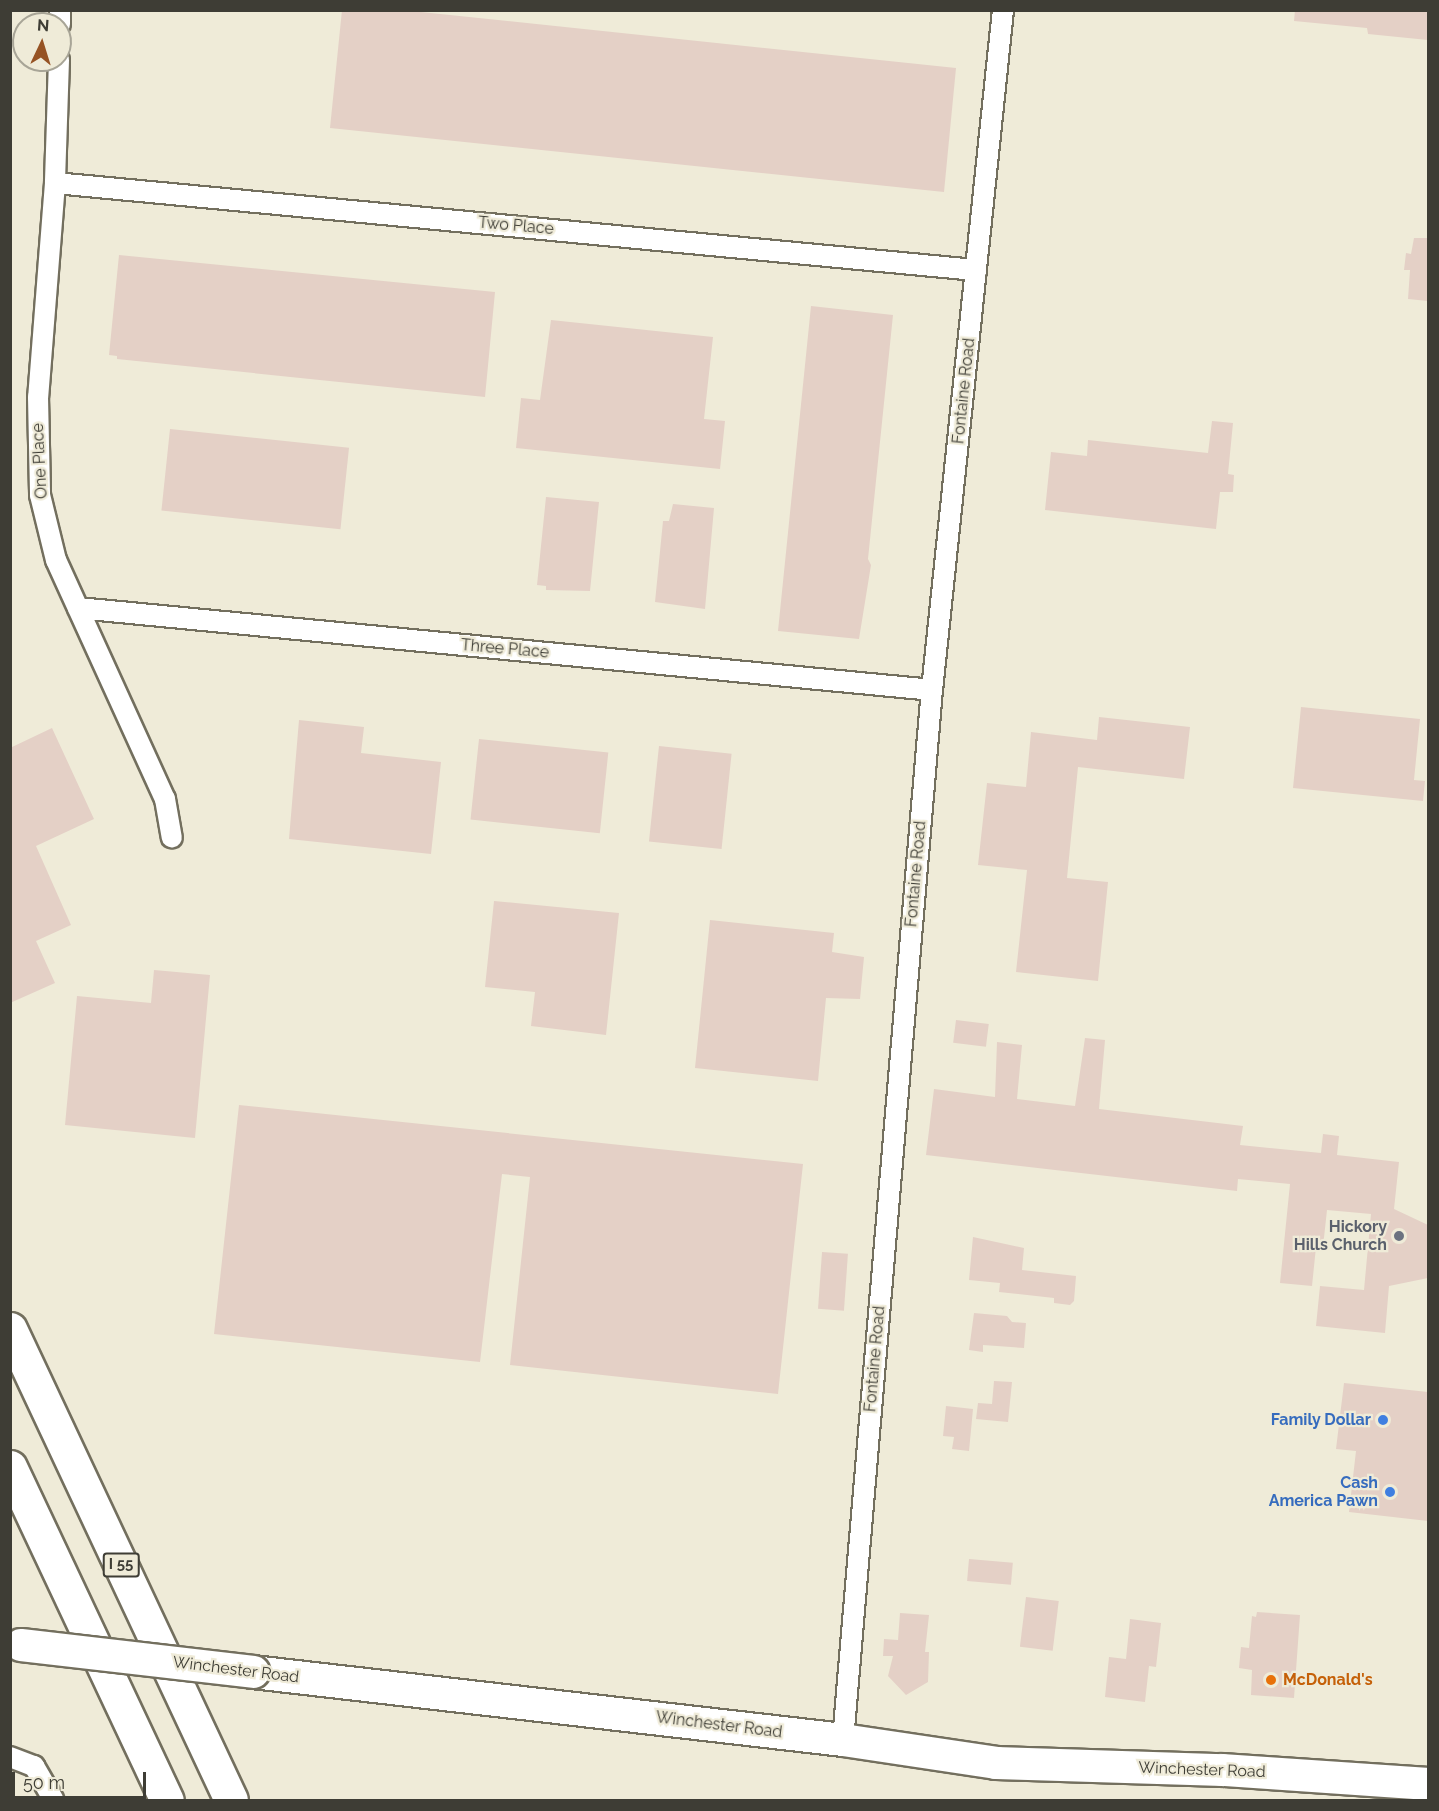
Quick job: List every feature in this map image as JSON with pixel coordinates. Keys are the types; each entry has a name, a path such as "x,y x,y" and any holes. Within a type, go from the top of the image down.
{"highway":[{"name":"I 55","path":"10,1329 231,1800"},
{"path":"10,1467 167,1800"}],"main road":[{"name":"Winchester Road","path":"16,1645 843,1740 996,1762 1223,1770 1428,1784"}],"street":[{"name":"Fontaine Road","path":"843,1740 932,690 1004,10"},
{"name":"One Place","path":"59,72 55,183 38,397 40,495 56,560 165,799 172,837"},
{"name":"Two Place","path":"55,183 976,270"},
{"name":"Three Place","path":"78,608 932,690"},
{"path":"10,1758 34,1766 54,1800"}],"building":[{"path":"342,10 402,10 956,68 944,192 330,128"},
{"path":"1295,10 1428,10 1428,40 1368,34 1367,28 1294,21"},
{"path":"1414,238 1428,238 1428,301 1408,299 1410,270 1404,270 1406,253 1411,254"},
{"path":"119,255 495,292 485,397 117,359 117,356 109,355"},
{"path":"811,306 893,315 868,559 871,565 859,639 778,631"},
{"path":"551,320 713,337 704,419 725,421 720,469 516,448 521,398 540,400"},
{"path":"1212,421 1233,423 1228,474 1234,475 1233,492 1220,492 1216,529 1045,510 1051,452 1087,456 1088,440 1208,453"},
{"path":"170,429 349,448 340,529 161,511"},
{"path":"546,497 599,502 590,591 546,590 546,586 537,585"},
{"path":"673,504 714,508 705,609 655,602 663,521 669,521"},
{"path":"1301,707 1420,719 1414,780 1425,781 1423,801 1293,788"},
{"path":"1099,717 1190,727 1184,779 1078,767 1067,878 1108,882 1098,981 1016,972 1027,870 978,865 987,783 1026,787 1031,732 1097,740"},
{"path":"299,720 364,727 361,753 441,762 431,854 289,839"},
{"path":"52,728 94,819 36,846 71,925 36,941 55,983 10,1003 10,748"},
{"path":"479,739 608,753 600,833 471,820"},
{"path":"659,746 732,754 722,849 649,841"},
{"path":"494,901 619,913 606,1035 531,1026 535,992 485,987"},
{"path":"710,920 834,933 832,952 864,957 860,999 826,998 818,1081 695,1068"},
{"path":"154,970 210,975 195,1138 65,1125 77,996 151,1003"},
{"path":"956,1020 989,1024 986,1047 953,1043"},
{"path":"1085,1038 1105,1040 1099,1109 1243,1126 1240,1145 1321,1153 1323,1134 1339,1136 1337,1155 1399,1162 1394,1209 1428,1225 1428,1278 1389,1286 1385,1333 1316,1326 1320,1286 1364,1290 1371,1214 1327,1210 1323,1247 1316,1247 1312,1286 1280,1283 1290,1184 1238,1179 1237,1191 926,1155 934,1089 995,1097 997,1042 1022,1045 1017,1099 1075,1106"},
{"path":"239,1105 803,1164 778,1394 510,1365 530,1177 502,1174 480,1362 214,1334"},
{"path":"973,1237 1024,1248 1022,1270 1076,1276 1074,1301 1070,1305 1054,1303 1054,1298 999,1292 1000,1283 969,1280"},
{"path":"822,1252 848,1254 844,1311 818,1309"},
{"path":"974,1313 1007,1316 1012,1322 1026,1323 1024,1348 983,1345 983,1352 969,1350"},
{"path":"994,1381 1012,1382 1008,1422 976,1419 978,1403 992,1404"},
{"path":"1344,1383 1428,1392 1428,1521 1349,1512 1356,1451 1336,1449"},
{"path":"946,1406 973,1409 969,1451 952,1449 954,1437 943,1436"},
{"path":"969,1559 1013,1563 1011,1585 967,1581"},
{"path":"1026,1597 1059,1601 1053,1651 1020,1647"},
{"path":"1257,1612 1300,1615 1294,1698 1251,1695 1252,1670 1239,1668 1241,1647 1249,1648 1252,1616 1256,1617"},
{"path":"900,1613 929,1615 925,1652 929,1652 928,1682 906,1695 888,1676 893,1656 883,1656 884,1639 898,1640"},
{"path":"1130,1619 1161,1623 1156,1667 1149,1666 1145,1702 1105,1697 1109,1657 1126,1659"}],"place":[{"name":"Hickory Hills Church","path":"1399,1236"},
{"name":"Family Dollar","path":"1383,1420"},
{"name":"Cash America Pawn","path":"1390,1492"},
{"name":"McDonald's","path":"1271,1680"}]}
